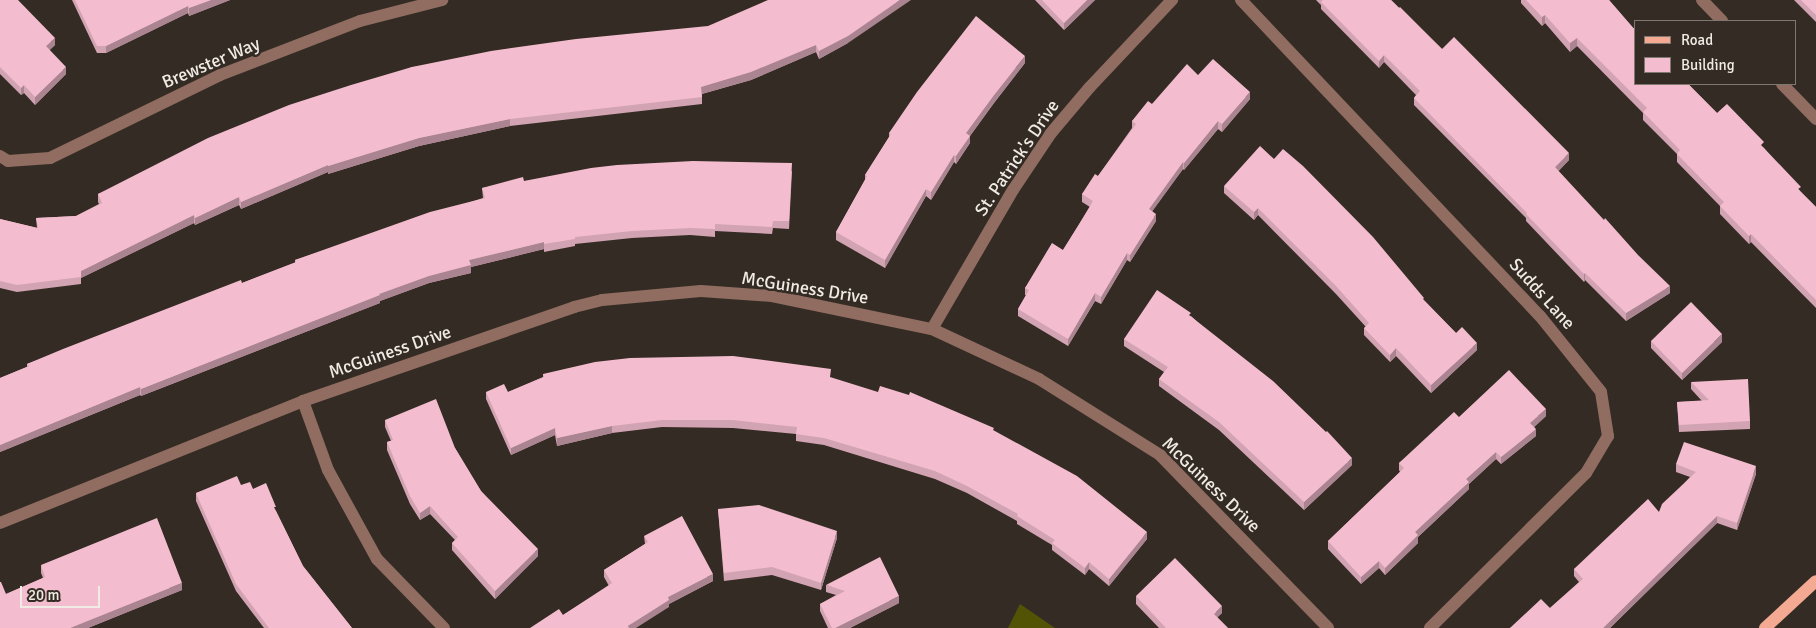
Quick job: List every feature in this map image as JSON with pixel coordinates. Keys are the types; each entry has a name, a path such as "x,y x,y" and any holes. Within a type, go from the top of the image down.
{"main road":[{"path":"1765,628 1816,581"}],"street":[{"name":"Brewster Way","path":"0,156 8,161 50,158 220,75 360,21 442,0"},
{"name":"St. Patrick's Drive","path":"932,329 1013,190 1051,133 1090,87 1172,0"},
{"name":"Sudds Lane","path":"1241,0 1540,316 1601,392 1608,436 1586,473 1430,628"},
{"path":"1702,0 1721,20"},
{"path":"1783,85 1816,119"},
{"name":"McGuiness Drive","path":"0,523 303,401 574,307 602,300 701,291 772,296 932,329 1039,379 1160,455 1328,628"},
{"path":"303,401 328,470 377,559 444,628"}],"shaded area":[{"path":"1020,604 1055,628 1008,628"}],"building":[{"path":"0,0 18,0 55,38 46,46 66,67 35,97 24,85 21,88 0,67"},
{"path":"75,0 211,0 189,8 188,6 106,46 97,46"},
{"path":"768,0 900,0 848,36 819,51 816,45 751,72 701,87 702,97 510,119 419,138 328,165 241,202 239,197 195,218 194,215 81,271 81,277 17,285 0,281 0,219 38,228 36,218 76,216 102,203 98,194 208,138 289,105 412,67 491,51 576,39 708,26"},
{"path":"1042,0 1087,0 1064,23"},
{"path":"1323,0 1391,0 1442,49 1454,37 1569,153 1555,167 1604,220 1605,218 1638,255 1670,286 1626,313 1584,274 1414,98 1420,91 1384,55 1379,61 1321,2"},
{"path":"1526,0 1609,0 1634,29 1634,85 1689,85 1717,113 1727,104 1764,142 1761,145 1801,187 1798,189 1816,207 1816,300 1751,234 1749,236 1720,206 1724,202 1677,154 1680,150 1643,112 1647,108 1577,38 1570,43 1545,15 1542,17"},
{"path":"1801,0 1816,0 1816,15"},
{"path":"976,16 1025,56 966,133 970,136 956,156 954,155 931,192 926,189 885,260 836,232 867,176 865,175 891,134 889,133 917,92"},
{"path":"1213,59 1250,92 1222,124 1218,121 1183,162 1149,209 1156,214 1130,255 1127,253 1101,297 1095,293 1068,339 1018,309 1029,290 1025,288 1052,243 1063,250 1078,226 1093,201 1082,194 1095,174 1098,176 1136,124 1132,121 1148,101 1152,104 1187,64 1198,75"},
{"path":"1260,146 1274,159 1283,149 1303,166 1373,237 1423,299 1456,333 1462,327 1477,343 1431,385 1396,348 1390,355 1364,328 1369,323 1336,286 1258,208 1254,212 1224,186"},
{"path":"693,161 792,163 789,221 773,221 772,227 715,224 715,229 690,228 632,231 575,237 575,239 544,244 544,242 469,260 471,265 429,276 379,294 141,389 140,387 0,445 0,378 63,349 241,280 242,283 296,262 295,260 430,212 485,198 482,188 523,177 524,181 591,168"},
{"path":"1157,290 1191,313 1189,315 1273,381 1327,431 1352,458 1304,502 1219,422 1159,379 1168,367 1124,339"},
{"path":"1691,302 1722,334 1682,373 1651,341"},
{"path":"733,356 831,369 830,377 878,392 880,386 909,395 910,392 994,428 993,430 1077,476 1147,532 1109,579 1089,562 1085,568 1052,543 1055,540 1017,516 1018,514 967,486 935,471 824,438 796,434 797,427 733,420 662,420 612,426 557,438 555,428 511,448 486,392 504,384 508,392 544,377 543,374 595,362 630,358"},
{"path":"1509,370 1546,409 1530,423 1536,429 1501,457 1496,452 1466,479 1469,482 1415,532 1418,535 1385,568 1379,561 1361,577 1328,541 1404,468 1399,463 1454,412 1459,417"},
{"path":"1748,379 1750,421 1679,425 1677,402 1709,400 1691,382"},
{"path":"436,399 455,448 481,491 538,549 495,591 452,543 458,537 430,506 420,513 410,496 387,442 393,440 385,420"},
{"path":"1684,442 1756,466 1737,523 1717,516 1603,628 1510,628 1541,599 1550,608 1583,579 1574,569 1648,499 1659,512 1662,504 1696,472 1676,464"},
{"path":"237,476 241,485 250,482 253,489 266,483 276,507 274,507 303,566 352,628 269,628 236,584 196,493"},
{"path":"759,505 837,531 821,583 772,567 724,573 718,509"},
{"path":"682,516 713,574 668,597 669,600 628,626 629,628 530,628 559,609 563,615 612,583 604,570 648,542 644,536"},
{"path":"157,518 182,583 70,628 0,628 0,582 6,594 45,577 41,565"},
{"path":"880,557 899,596 832,628 820,604 845,591 826,585"},
{"path":"1175,558 1222,606 1214,614 1228,628 1166,628 1136,596"}]}
